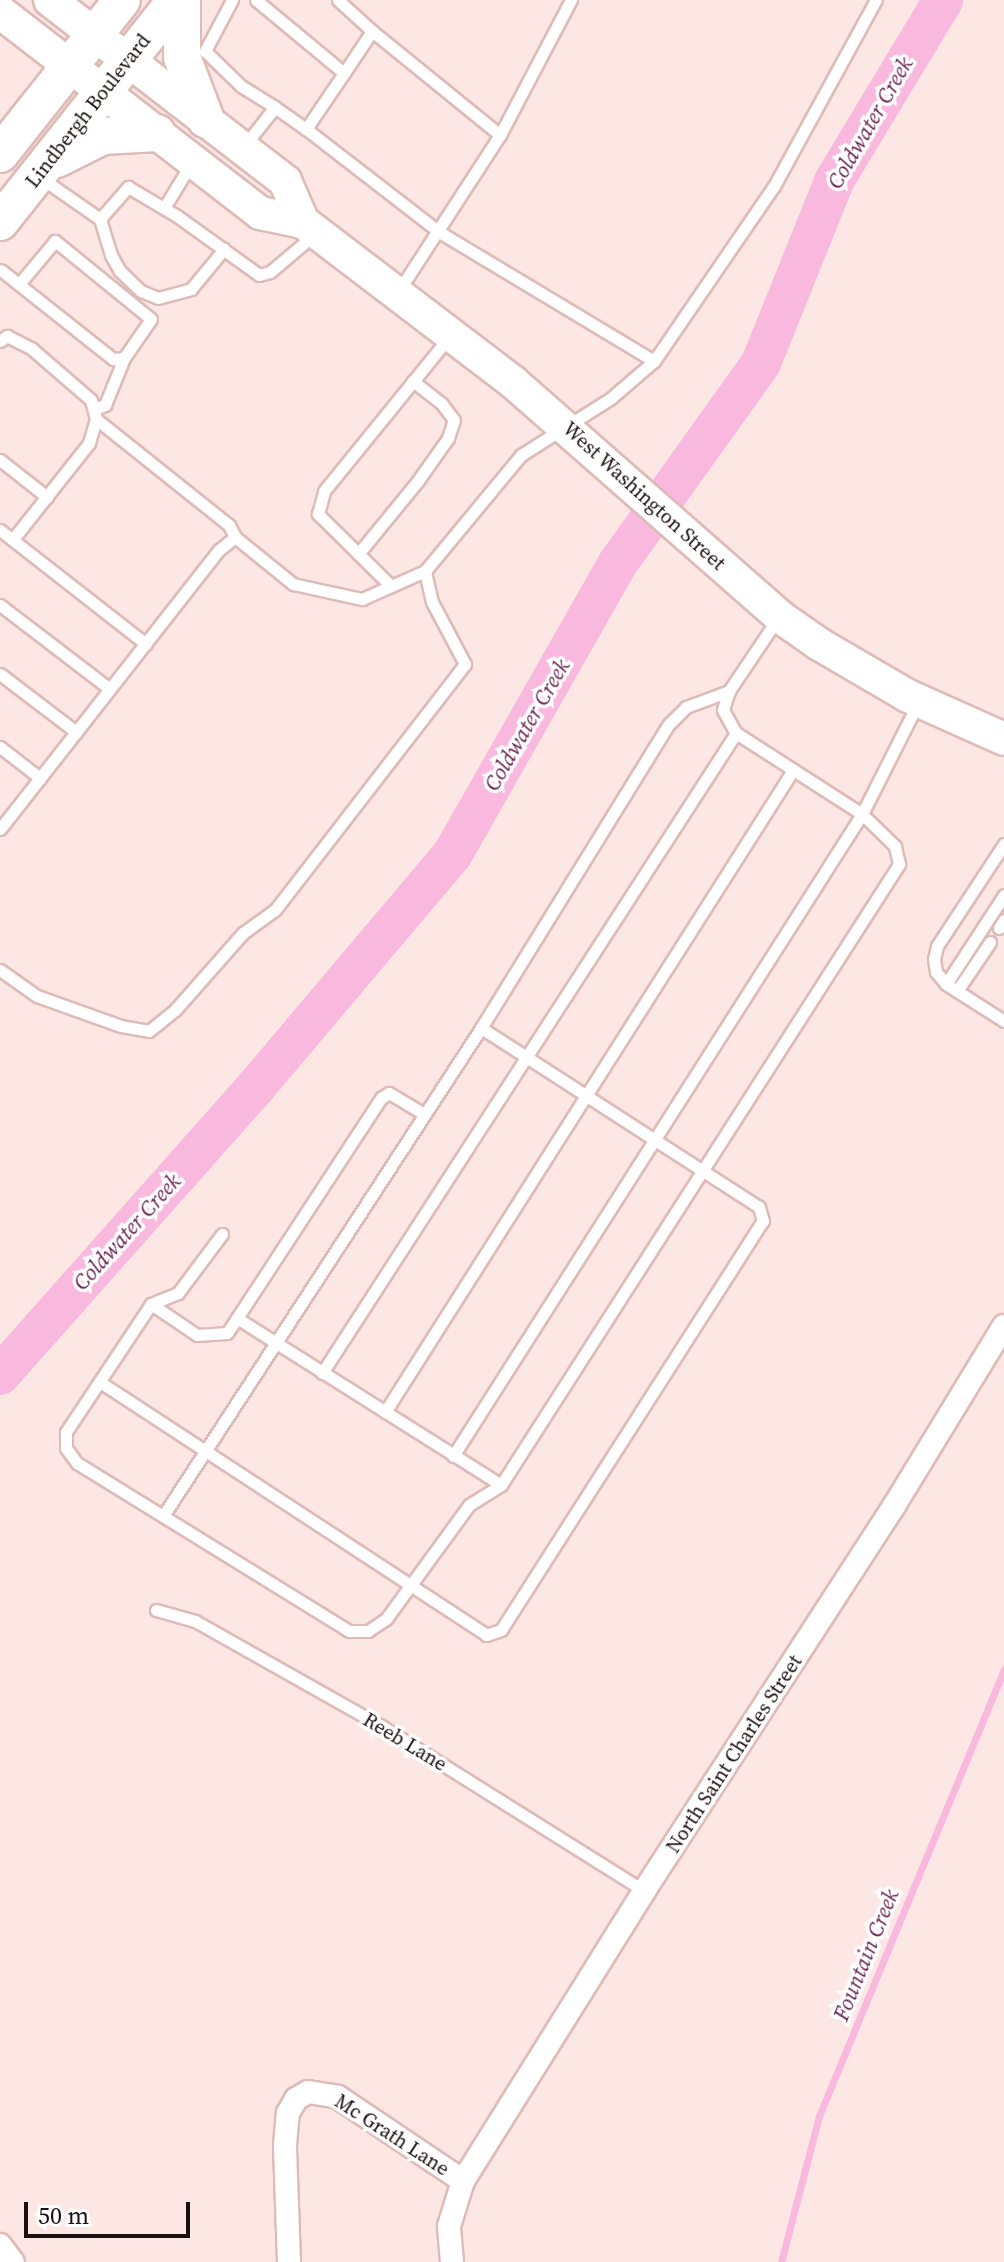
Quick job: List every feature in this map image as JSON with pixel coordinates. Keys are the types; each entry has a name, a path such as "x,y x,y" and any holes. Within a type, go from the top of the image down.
{"main road":[{"name":"West Washington Street","path":"50,0 285,181 310,227"},
{"name":"Lindbergh Boulevard","path":"0,154 122,0"},
{"name":"Lindbergh Boulevard","path":"0,222 179,0"},
{"path":"179,0 182,57 206,120"},
{"name":"West Washington Street","path":"0,12 260,213 310,227 398,293 565,424 692,543 779,616 819,644 919,701 1004,739"},
{"path":"41,170 103,136 157,133"}],"street":[{"name":"North Saint Charles Street","path":"452,2262 449,2226 463,2181 644,1891 885,1519 1004,1326"},
{"name":"Mc Grath Lane","path":"289,2262 285,2145 288,2113 296,2099 308,2092 338,2097 463,2181"},
{"path":"0,2245 13,2262"}],"lane":[{"path":"232,0 205,51 241,86 306,129 438,231 654,361"},
{"path":"256,0 344,73"},
{"path":"338,0 500,135"},
{"path":"398,293 500,135 571,0"},
{"path":"95,414 229,525 235,537 293,584 362,599 425,571 521,455 565,424 611,398 654,361 774,186 876,0"},
{"path":"306,129 372,31"},
{"path":"243,148 275,107"},
{"path":"164,208 192,161"},
{"path":"41,170 100,219 111,255 120,271 141,291 158,298 191,289 224,249"},
{"path":"100,219 128,187 164,208 259,275 270,272 310,227"},
{"path":"19,284 55,241 151,319 124,358 105,405 95,414"},
{"path":"0,270 113,359 124,358"},
{"path":"0,341 7,336 32,349 91,400 95,414 89,443 13,539"},
{"path":"391,586 318,514 324,491 451,336"},
{"path":"358,554 417,482 454,420 441,403 413,381"},
{"path":"0,460 47,497"},
{"path":"0,530 146,644"},
{"path":"2,821 40,778 219,550 235,537"},
{"path":"0,970 37,996 121,1026 149,1031 175,1010 243,933 275,910 465,664 432,602 425,571"},
{"path":"0,605 110,689"},
{"path":"222,1234 178,1293 151,1304 66,1432 66,1448 77,1463 349,1631 368,1631 386,1619 469,1505 501,1485 899,864 895,846 862,814 736,733 723,710 729,691 779,616"},
{"path":"0,674 76,732"},
{"path":"163,1516 481,1028 669,724 686,707 729,691"},
{"path":"453,1456 862,814 919,701"},
{"path":"322,1373 736,733"},
{"path":"0,747 40,778"},
{"path":"385,1412 793,770"},
{"path":"1004,844 937,946 934,959 936,972 951,988 1004,1021"},
{"path":"951,988 1004,895"},
{"path":"951,988 990,942"},
{"path":"100,1382 486,1635 501,1630 763,1221 759,1207 481,1028"},
{"path":"151,1304 197,1335 227,1333 381,1098 389,1093 424,1114"},
{"path":"237,1318 501,1485"},
{"name":"Reeb Lane","path":"156,1610 195,1621 383,1727 644,1891"}],"waterway":[{"name":"Coldwater Creek","path":"0,1375 254,1089 452,855 618,563 761,363 834,181 943,0"},
{"name":"Fountain Creek","path":"781,2262 819,2116 1004,1669"}]}
